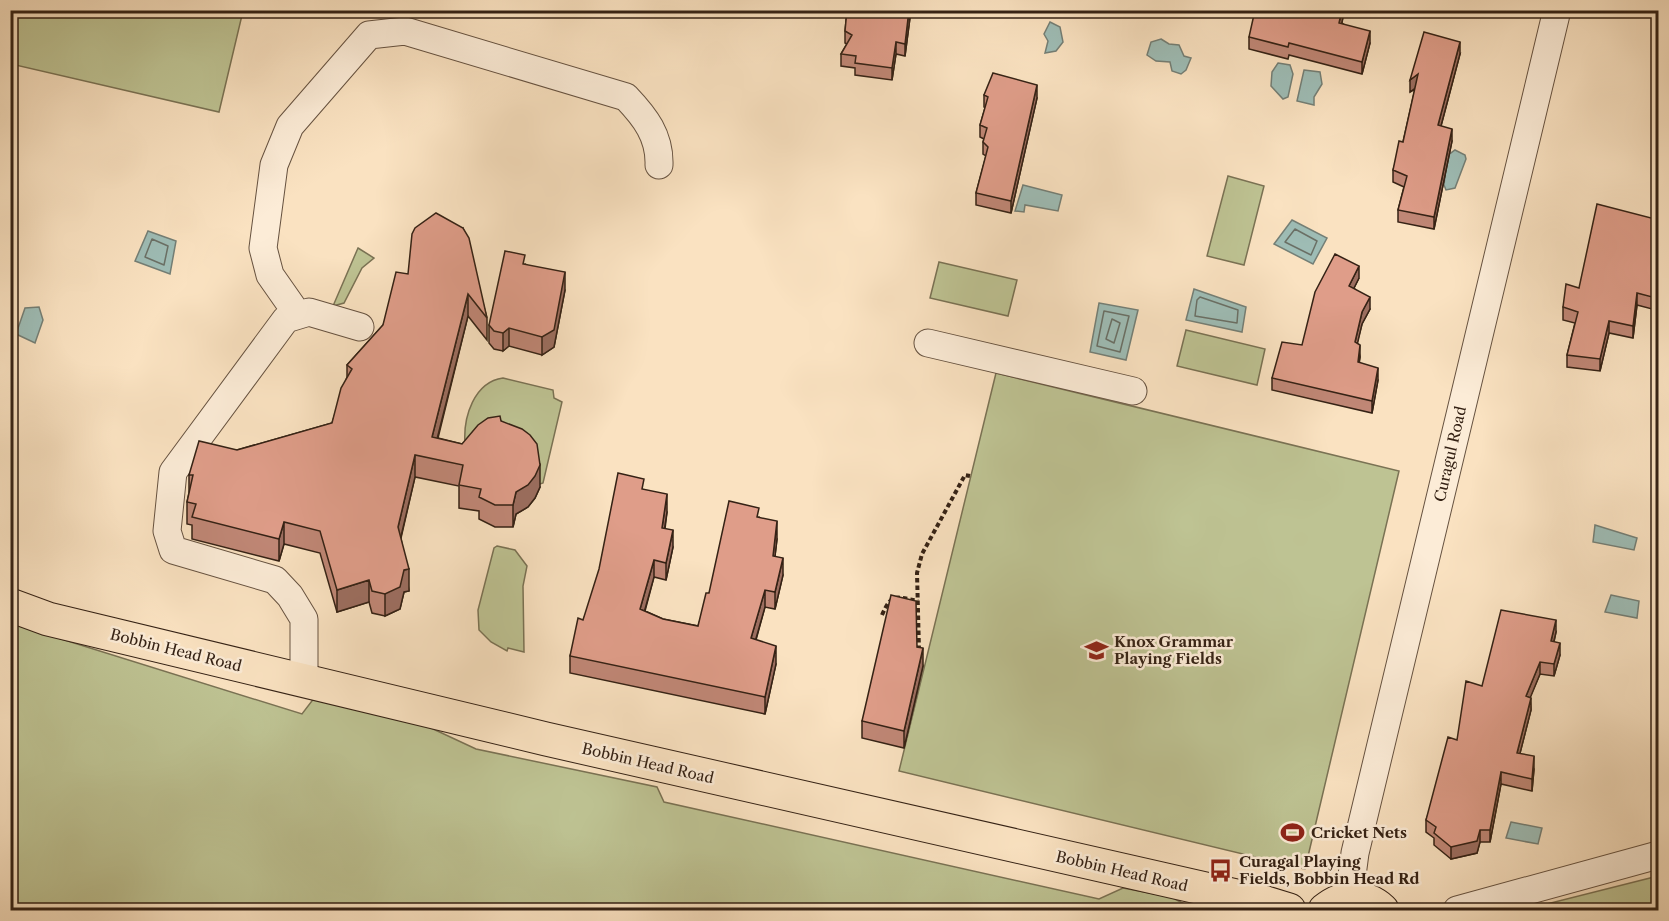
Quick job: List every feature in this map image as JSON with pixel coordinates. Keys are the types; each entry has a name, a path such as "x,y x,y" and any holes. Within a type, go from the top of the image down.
{"main road":[{"name":"Bobbin Head Road","path":"10,605 48,619 304,681 802,799 1263,902 1289,910"},
{"path":"1337,904 1368,901 1382,910"}],"street":[{"name":"Curagul Road","path":"1337,904 1355,853 1557,10"},
{"path":"298,315 270,275 263,248 274,165 290,126 369,35 405,31 626,97 648,120 659,155 659,165"},
{"path":"304,681 304,619 290,596 275,580 173,550 167,531 173,472 286,319 309,312 360,327"},
{"path":"928,343 1133,391"},
{"path":"1457,910 1659,855"}],"path":[{"path":"919,652 917,573 922,554 965,476 970,476"},
{"path":"882,615 889,600 893,597 918,601"}],"green space":[{"path":"11,10 243,11 219,112 11,64"},
{"path":"1228,176 1264,186 1244,265 1207,256"},
{"path":"358,248 374,258 362,268 344,303 333,306"},
{"path":"939,262 1017,280 1008,316 930,298"},
{"path":"1186,330 1265,349 1257,385 1177,366"},
{"name":"Knox Grammar Playing Fields","path":"996,373 1399,471 1305,869 899,771"},
{"path":"503,378 553,390 554,398 562,402 543,483 540,484 465,444 466,423 472,402 485,386"},
{"path":"497,546 515,550 527,566 523,586 524,652 508,648 507,651 491,642 479,630 478,610 494,548"},
{"path":"10,623 302,714 328,680 476,749 657,787 664,802 1099,899 1123,888 1171,897 1196,910 11,910"},
{"path":"1658,876 1658,910 1523,910"}],"water":[{"path":"1050,22 1060,27 1063,42 1056,51 1045,53 1048,41 1044,34"},
{"path":"1161,39 1169,44 1179,45 1184,56 1191,58 1186,70 1181,74 1172,71 1170,62 1156,61 1147,55 1151,42"},
{"path":"1278,63 1290,65 1293,74 1288,97 1283,99 1271,86 1272,72"},
{"path":"1304,70 1320,72 1322,84 1314,97 1314,105 1297,101"},
{"path":"1455,150 1465,155 1466,159 1455,188 1446,190 1444,185 1447,156"},
{"path":"1023,185 1062,195 1058,211 1025,205 1024,212 1015,211"},
{"path":"1292,220 1327,238 1313,264 1274,244"},
{"path":"148,231 176,241 170,274 135,261"},
{"path":"1194,289 1246,307 1242,332 1186,320"},
{"path":"1099,303 1138,310 1126,360 1090,352"},
{"path":"39,307 43,320 35,343 16,334 25,308"},
{"path":"1595,525 1637,538 1634,550 1593,542"},
{"path":"1611,595 1639,601 1637,618 1605,612"},
{"path":"1511,822 1542,828 1538,844 1506,838"}],"building":[{"path":"847,10 909,10 905,44 896,42 892,68 855,63 856,56 841,54 852,35 845,31"},
{"path":"1255,10 1342,10 1339,23 1370,31 1362,62 1289,43 1288,47 1249,37"},
{"path":"1424,32 1460,42 1438,125 1452,129 1434,217 1398,210 1407,176 1393,170 1399,141 1403,142 1418,74 1410,80"},
{"path":"993,73 1037,85 1011,201 976,193 988,147 983,142 987,128 980,125 988,97 984,95"},
{"path":"1597,204 1659,220 1659,285 1652,297 1637,293 1633,326 1609,321 1600,359 1567,355 1578,312 1563,307 1566,284 1579,288"},
{"path":"436,213 463,228 469,238 487,318 468,294 432,437 462,444 478,425 488,418 500,416 501,421 522,429 530,435 537,444 540,465 528,485 516,492 513,505 495,505 479,497 481,489 459,485 463,465 415,455 398,527 409,569 404,570 400,587 385,594 372,591 369,580 337,590 320,531 284,522 279,539 192,517 196,504 187,502 193,475 189,475 199,441 237,450 332,423 341,388 352,369 347,365 383,325 396,272 408,274 412,234 415,228"},
{"path":"505,251 525,255 523,264 565,272 554,330 542,337 509,328 503,333 494,331 489,325"},
{"path":"1335,254 1359,266 1349,286 1370,297 1362,312 1355,342 1360,345 1358,362 1378,368 1372,401 1272,378 1282,342 1302,345 1315,292"},
{"path":"618,473 644,479 642,489 667,494 662,528 673,530 666,563 654,560 640,609 663,619 698,626 706,593 709,593 729,501 759,508 757,517 777,521 773,556 783,558 775,592 765,590 751,638 776,646 765,697 570,656 578,618 583,620 599,569"},
{"path":"891,595 916,601 917,647 923,648 904,731 862,721"},
{"path":"1501,610 1556,620 1551,641 1560,643 1554,664 1540,662 1526,696 1531,698 1517,753 1534,756 1532,779 1501,772 1490,830 1480,830 1477,841 1451,847 1434,833 1436,827 1426,820 1448,737 1457,740 1466,681 1482,686"}],"place":[{"name":"Knox Grammar Playing Fields","path":"1096,650"},
{"name":"Cricket Nets","path":"1293,832"},
{"name":"Curagal Playing Fields, Bobbin Head Rd","path":"1221,870"}]}
